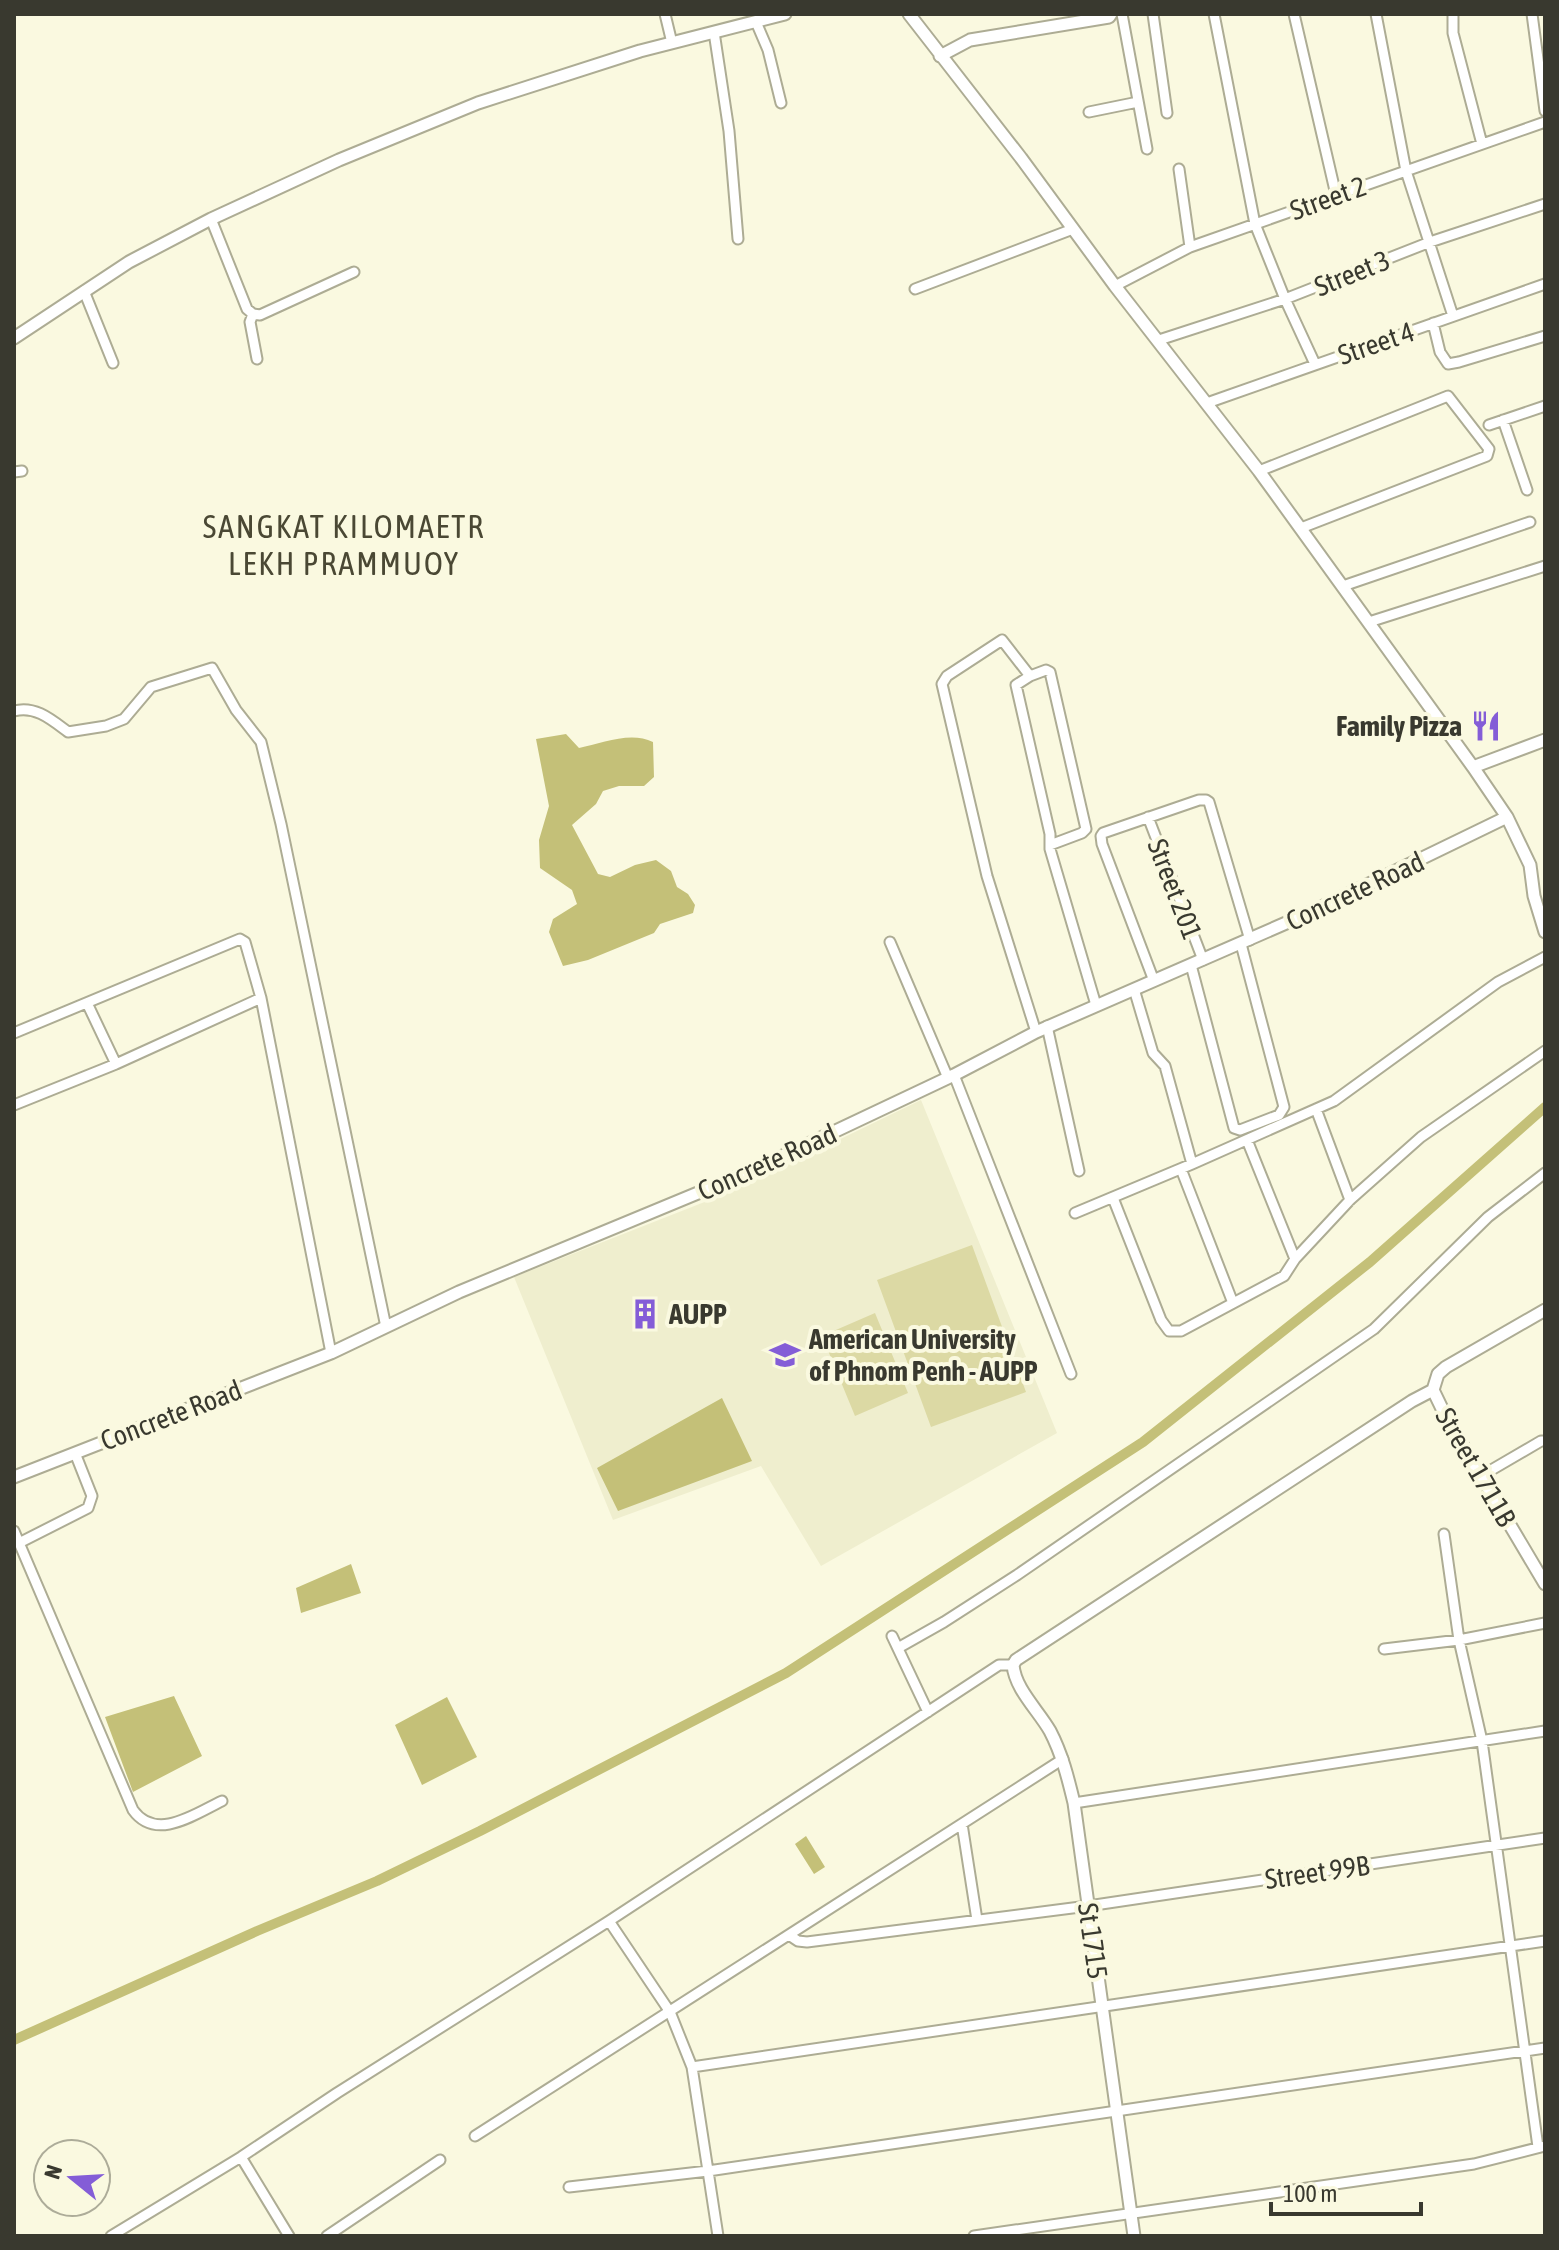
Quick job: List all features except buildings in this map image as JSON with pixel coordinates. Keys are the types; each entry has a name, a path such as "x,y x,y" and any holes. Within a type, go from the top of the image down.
{"street":[{"path":"665,14 672,43"},
{"path":"14,338 129,262 211,219 339,160 478,103 672,43 785,14"},
{"path":"909,14 1259,471 1473,767 1507,817 1530,865 1534,896 1545,932"},
{"path":"1122,14 1147,149"},
{"path":"1153,14 1167,113"},
{"path":"1214,14 1255,224 1315,364"},
{"path":"1294,14 1336,195"},
{"path":"1376,14 1406,171 1453,316"},
{"path":"1453,14 1453,33 1482,144"},
{"path":"1532,14 1545,111"},
{"path":"940,56 970,40 1112,15"},
{"path":"756,22 768,50 781,103"},
{"path":"714,32 729,131 738,239"},
{"path":"1089,112 1138,102"},
{"name":"Street 2","path":"1115,286 1190,247 1545,122"},
{"path":"1179,169 1190,247"},
{"name":"Street 3","path":"1159,340 1285,299 1430,242 1545,204"},
{"path":"211,219 247,309 253,314 260,315 354,272"},
{"path":"915,289 1073,229"},
{"name":"Street 4","path":"1207,403 1545,284"},
{"path":"84,291 113,363"},
{"path":"253,314 250,327 257,359"},
{"path":"1433,323 1440,352 1448,364 1545,336"},
{"path":"1259,471 1448,396 1489,449 1487,456 1301,528"},
{"path":"1489,425 1545,406"},
{"path":"1503,420 1527,490"},
{"path":"1343,586 1530,522"},
{"path":"1369,622 1545,566"},
{"path":"1030,676 1002,640 947,676 942,684 987,876 1042,1029 1079,1171"},
{"path":"14,711 33,710 68,732 106,726 124,719 151,687 212,668 236,710 261,742 281,824 386,1327"},
{"path":"1050,845 1086,829 1050,672 1042,670 1016,685 1050,845 1096,1005"},
{"path":"1473,767 1545,740"},
{"path":"1154,981 1101,839 1103,833 1206,800 1246,942 1284,1107 1279,1115 1240,1130 1234,1128 1191,965"},
{"name":"Street 201","path":"1148,817 1203,960"},
{"name":"Concrete Road","path":"14,1477 331,1353 459,1292 751,1171 1042,1029 1246,942 1507,817"},
{"path":"14,1033 240,939 245,942 261,998 331,1353"},
{"path":"890,942 951,1076 1071,1374"},
{"path":"1075,1213 1247,1140 1351,1090 1498,982 1545,957"},
{"path":"1134,989 1153,1053 1165,1066 1192,1164"},
{"path":"14,1105 116,1064 261,998"},
{"path":"87,1003 116,1064"},
{"path":"1113,1198 1161,1320 1169,1331 1181,1331 1284,1276 1295,1259 1350,1200 1421,1137 1545,1051"},
{"path":"1316,1109 1350,1200"},
{"path":"1247,1140 1295,1259"},
{"path":"1181,1169 1233,1303"},
{"path":"898,1648 944,1622 1051,1552 1374,1329 1488,1217 1545,1173"},
{"path":"111,2236 241,2157 609,1921 999,1665 1013,1665 1016,1660 1159,1565 1433,1390 1438,1374 1446,1367 1545,1310"},
{"name":"Street 1711B","path":"1433,1390 1545,1584"},
{"path":"1481,1476 1545,1441"},
{"path":"19,1543 88,1508 92,1496 75,1453"},
{"path":"14,1531 137,1817 155,1826 173,1824 222,1801"},
{"path":"974,2236 1474,2164 1542,2146 1524,2052 1482,1741 1459,1640 1444,1534"},
{"path":"1384,1649 1459,1640 1545,1623"},
{"path":"892,1636 928,1712"},
{"name":"St 1715","path":"1013,1665 1019,1684 1050,1731 1063,1759 1074,1803 1134,2236"},
{"path":"1074,1803 1545,1731"},
{"path":"475,2136 1063,1759"},
{"path":"962,1824 977,1920"},
{"name":"Street 99B","path":"789,1935 807,1942 1088,1906 1545,1838"},
{"path":"609,1921 670,2012 692,2067 718,2236"},
{"path":"692,2067 1545,1941"},
{"path":"569,2187 708,2171 1545,2048"},
{"path":"241,2157 289,2236"},
{"path":"327,2236 440,2160"}],"shaded area":[{"path":"566,734 579,748 626,738 653,742 654,777 644,786 619,786 603,791 596,804 572,825 598,874 610,877 635,865 656,860 671,871 677,887 688,894 695,905 693,913 660,924 654,933 588,960 563,966 549,932 553,919 577,904 572,890 540,868 539,840 549,806 536,739"},
{"name":"American University of Phnom Penh - AUPP","path":"921,1100 1057,1433 821,1566 761,1466 613,1520 514,1277 735,1190"},
{"path":"972,1245 1026,1392 931,1427 877,1280"},
{"path":"875,1313 908,1393 855,1416 822,1336"},
{"path":"722,1398 752,1461 618,1511 597,1468"},
{"path":"351,1564 361,1593 301,1613 296,1588"},
{"path":"174,1696 202,1756 133,1792 105,1717"},
{"path":"447,1697 477,1757 422,1785 395,1725"},
{"path":"806,1836 825,1867 814,1874 795,1844"}],"waterway":[{"path":"14,2040 377,1881 786,1673 1143,1442 1370,1262 1545,1107"}],"place":[{"name":"Family Pizza","path":"1486,726"},
{"name":"AUPP","path":"645,1314"},
{"name":"American University of Phnom Penh - AUPP","path":"785,1355"}],"district":[{"name":"SANGKAT KILOMAETR LEKH PRAMMUOY","path":"344,544"}]}
